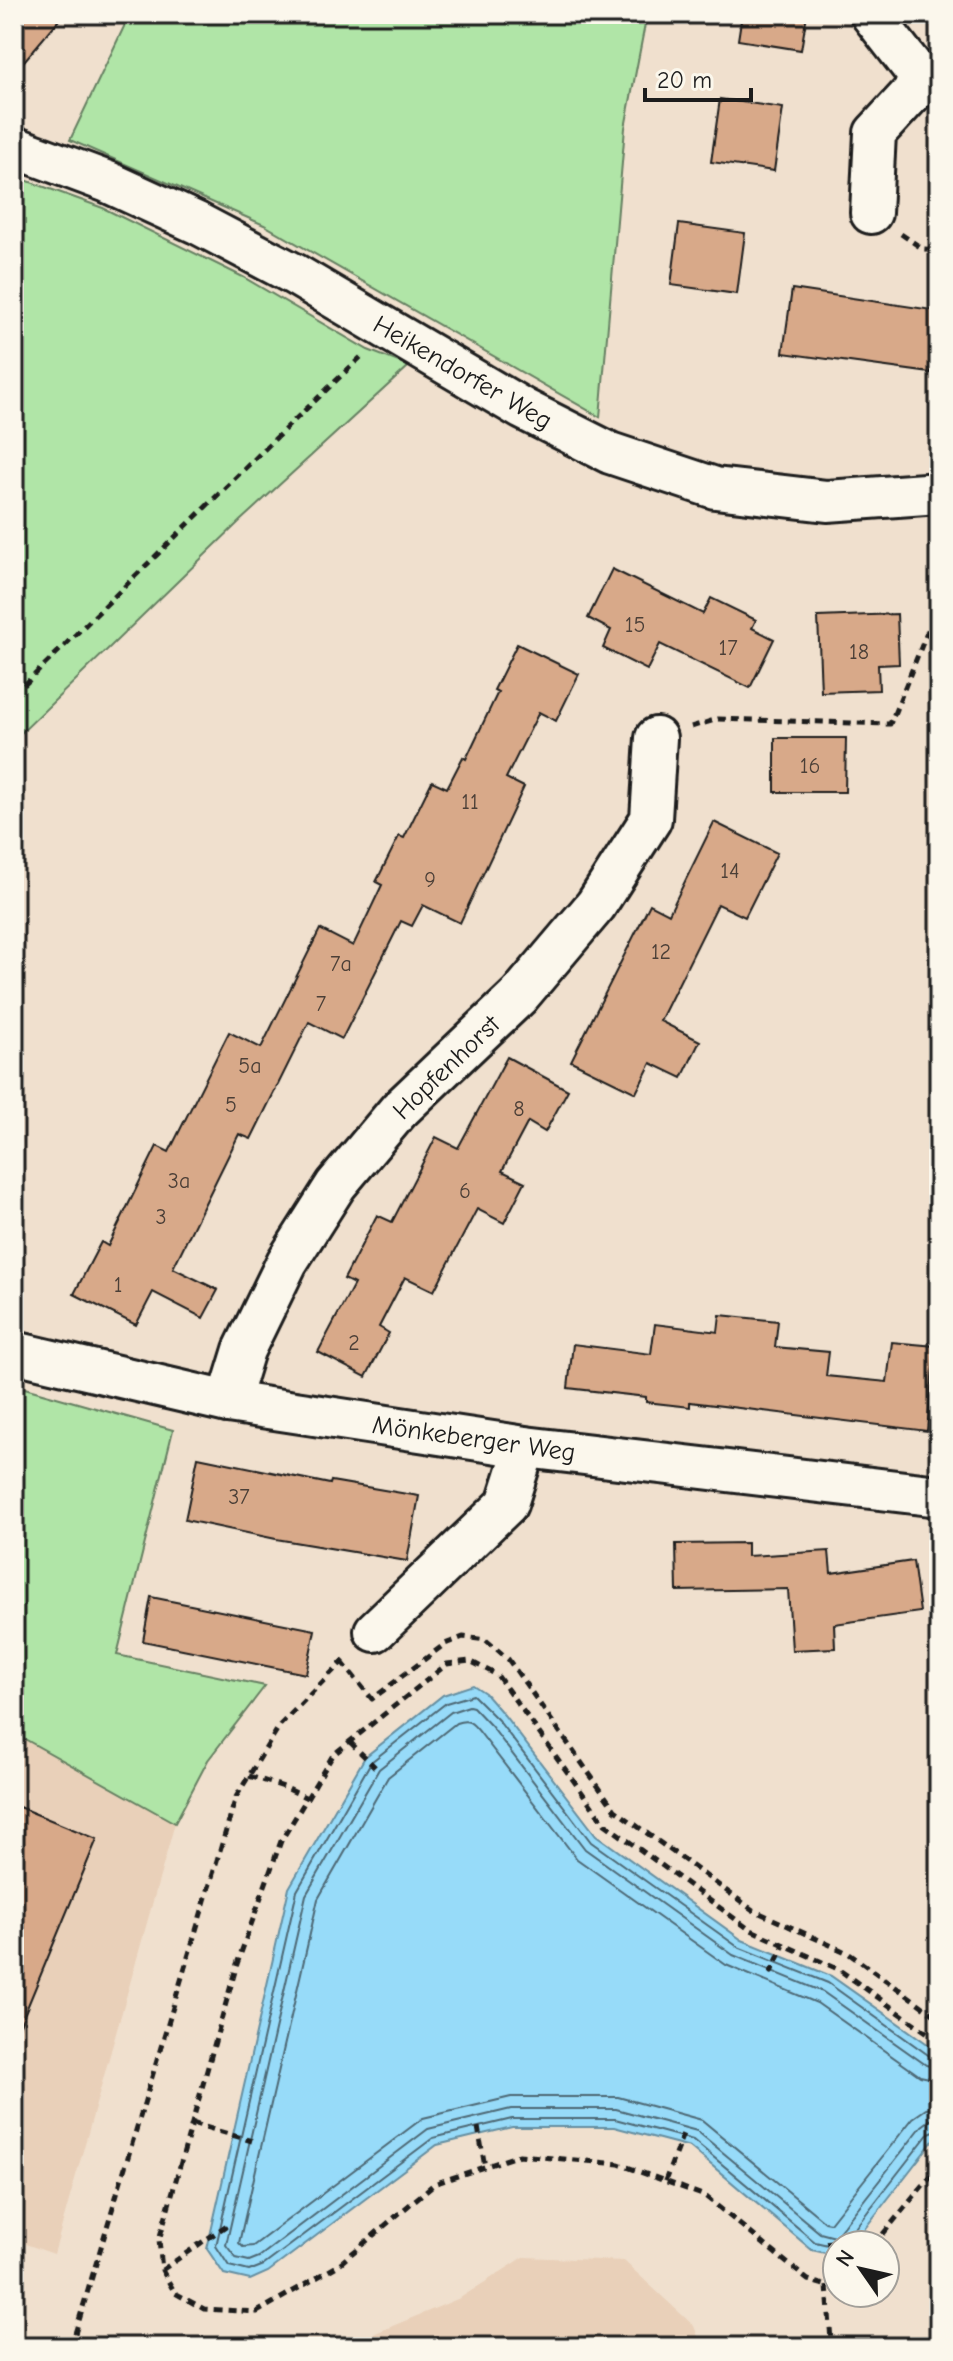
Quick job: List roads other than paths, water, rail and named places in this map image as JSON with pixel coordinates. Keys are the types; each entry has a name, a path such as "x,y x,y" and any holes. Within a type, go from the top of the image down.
{"street":[{"path":"871,14 931,76 875,133 871,213"},
{"name":"Heikendorfer Weg","path":"14,147 108,182 197,223 294,274 523,409 610,453 715,488 827,501 939,493"},
{"name":"Hopfenhorst","path":"228,1402 244,1350 287,1262 336,1185 399,1110 519,996 604,893 651,819 656,738"},
{"name":"Mönkeberger Weg","path":"14,1352 228,1402 525,1447 939,1496"},
{"path":"375,1631 507,1504 525,1447"}],"water":[{"path":"473,1685 485,1693 596,1835 742,1940 831,1976 939,2052 939,2133 864,2229 821,2229 821,2252 812,2250 690,2147 614,2127 512,2127 437,2145 268,2272 250,2280 224,2274 207,2249 289,1888 365,1757 443,1695"}]}
